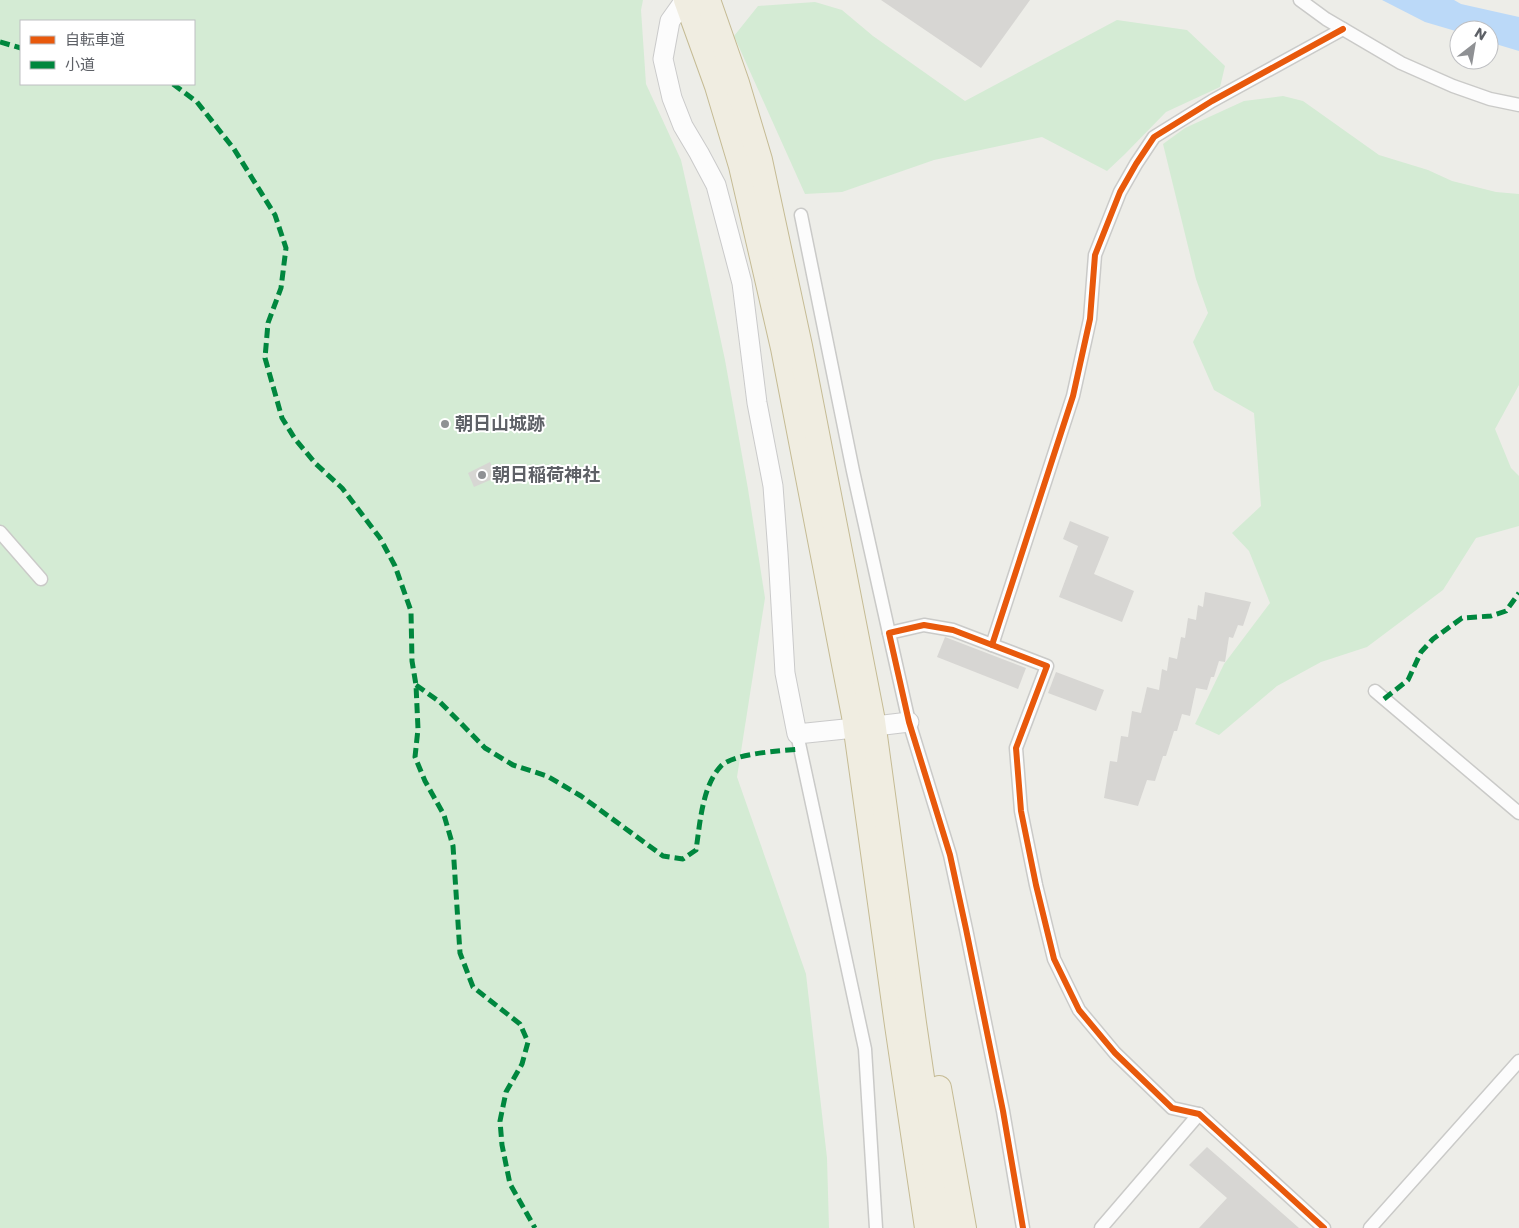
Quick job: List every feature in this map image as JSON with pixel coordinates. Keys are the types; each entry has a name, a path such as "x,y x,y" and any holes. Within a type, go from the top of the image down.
{"highway":[{"path":"686,0 727,85 760,160 800,346 873,721 944,1228"},
{"path":"708,0 727,85 741,166 783,348 854,716 927,1228"},
{"path":"899,916 931,1045 964,1228"}],"street":[{"path":"686,0 670,21 663,59 672,98 683,126 700,153 716,185 742,283 757,403 773,486 785,673 796,734 865,1049 876,1228"},
{"path":"1300,0 1326,20 1401,63 1453,86 1490,99 1519,105"},
{"path":"992,645 1073,396 1090,319 1095,256 1120,192 1154,137 1212,101 1343,30"},
{"path":"801,215 855,481 908,722 950,855 1001,1102 1023,1228"},
{"path":"0,532 41,579"},
{"path":"889,634 924,625 953,630 1047,666 1016,748 1021,812 1054,960 1079,1010 1114,1053 1172,1108 1199,1114 1324,1228"},
{"path":"1375,691 1519,813"},
{"path":"884,724 908,722"},
{"path":"796,734 845,729"},
{"path":"1370,1228 1519,1061"},
{"path":"1101,1228 1199,1114"}],"green space":[{"path":"0,0 643,0 641,10 646,84 681,160 725,360 765,598 737,777 806,974 827,1158 829,1228 0,1228"},
{"path":"815,2 842,10 873,36 965,101 1117,20 1187,30 1225,66 1220,87 1166,112 1107,171 1042,137 934,160 842,192 805,194 734,36 758,6"},
{"path":"1283,96 1303,101 1379,155 1428,170 1452,181 1496,192 1519,194 1519,385 1495,429 1511,468 1519,476 1519,526 1476,538 1443,590 1367,647 1321,662 1277,686 1219,735 1195,724 1224,664 1270,603 1249,551 1232,533 1261,506 1254,413 1214,390 1193,342 1208,313 1196,279 1163,144 1185,128 1244,101"}],"water":[{"path":"1382,0 1454,0 1461,4 1519,17 1519,51 1499,45 1499,20 1449,20 1449,29 1425,22"}],"building":[{"path":"881,0 1030,0 981,68"},
{"name":"朝日稲荷神社","path":"490,462 497,477 474,487 468,473"},
{"path":"1070,521 1109,537 1094,574 1134,591 1122,622 1059,597 1078,546 1063,539"},
{"path":"1205,592 1251,602 1243,626 1238,625 1233,638 1229,637 1225,662 1219,661 1207,690 1196,688 1190,716 1182,714 1166,756 1163,756 1155,781 1147,780 1138,806 1104,798 1110,761 1117,762 1121,736 1128,737 1132,711 1141,713 1147,687 1159,690 1162,669 1167,671 1169,657 1177,659 1181,637 1185,638 1188,618 1196,620 1198,605 1203,607"},
{"path":"945,637 1026,668 1018,689 937,657"},
{"path":"1056,672 1104,690 1096,711 1048,693"},
{"path":"1207,1147 1299,1228 1199,1228 1227,1198 1189,1165"}],"marked path":[{"path":"0,42 20,48"},
{"path":"174,85 197,102 234,149 275,215 286,248 281,288 268,323 265,358 282,418 295,439 316,464 342,488 380,538 395,566 411,611 412,661 416,685 418,729 415,757 425,781 444,815 453,846 460,953 473,987 520,1024 528,1042 522,1064 506,1092 500,1121 502,1145 510,1184 535,1228"},
{"path":"1384,699 1408,680 1421,652 1433,639 1462,618 1491,616 1506,611 1519,593"},
{"path":"416,685 440,702 485,748 513,765 547,776 581,796 663,856 683,859 696,850 706,795 715,774 721,766 736,758 747,755 799,749"}],"cycle path":[{"path":"992,645 1073,396 1090,319 1095,255 1120,192 1154,137 1212,101 1343,29"},
{"path":"1023,1228 1003,1111 950,855 909,722 889,633 924,625 953,630 1047,666 1016,748 1021,811 1054,959 1079,1010 1115,1053 1172,1108 1199,1114 1324,1228"}],"place":[{"name":"朝日山城跡","path":"445,424"},
{"name":"朝日稲荷神社","path":"482,475"}]}
